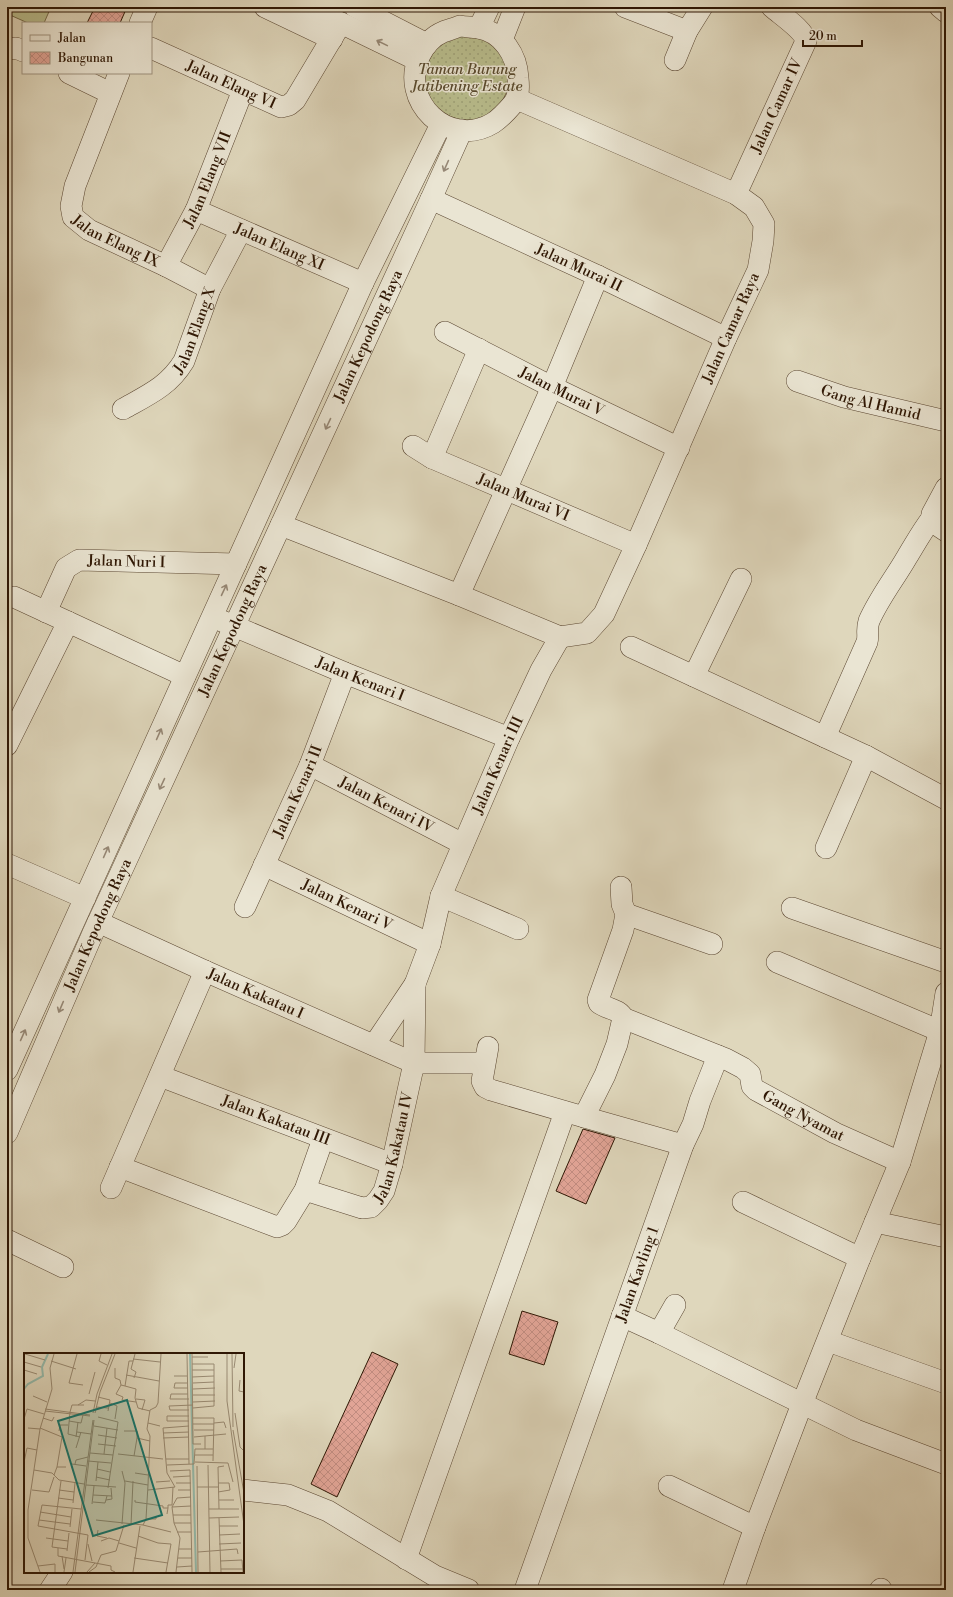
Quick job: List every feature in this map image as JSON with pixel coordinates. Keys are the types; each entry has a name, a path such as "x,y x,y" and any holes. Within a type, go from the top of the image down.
{"street":[{"path":"140,22 146,7"},
{"path":"265,7 337,31 422,52"},
{"path":"306,7 337,31"},
{"path":"355,7 422,52"},
{"path":"479,28 489,7"},
{"path":"502,40 515,7"},
{"path":"625,7 687,31"},
{"path":"675,60 687,31 702,7"},
{"name":"Jalan Camar IV","path":"736,194 806,41 801,30 772,7"},
{"path":"940,7 946,12"},
{"path":"460,26 479,28 492,33 502,40 512,53 518,68 519,84 517,99 505,113 493,123 478,129 462,130 441,124 423,107 417,96 414,72 422,52 442,32 460,26"},
{"name":"Jalan Elang VI","path":"152,48 281,107 289,105 295,100 337,31"},
{"path":"7,50 16,48 22,51"},
{"path":"71,74 110,93"},
{"name":"Jalan Elang IX","path":"119,74 75,186 71,206 73,216 88,230 166,266 210,289"},
{"name":"Jalan Elang VII","path":"166,266 196,210 243,90"},
{"name":"Jalan Camar Raya","path":"517,99 736,194 754,207 764,224 758,270 726,338 679,448 604,614 588,633 560,637"},
{"name":"Jalan Kepodong Raya","path":"7,1070 363,283 441,124"},
{"name":"Jalan Kepodong Raya","path":"7,1133 112,892 462,130"},
{"name":"Jalan Murai II","path":"431,199 598,276 726,338"},
{"name":"Jalan Elang XI","path":"196,210 363,283"},
{"name":"Jalan Elang X","path":"123,409 164,385 178,371 184,361 210,289 241,230"},
{"path":"459,595 552,387 598,276"},
{"name":"Jalan Murai V","path":"445,332 552,387 679,448"},
{"path":"432,458 479,349"},
{"name":"Gang Al Hamid","path":"797,381 844,397 946,421"},
{"name":"Jalan Murai VI","path":"413,446 432,458 636,545"},
{"path":"825,737 867,642 868,638 866,630 870,620 923,530 939,525 932,514 946,488"},
{"path":"281,525 459,595 560,637"},
{"name":"Jalan Nuri I","path":"46,612 66,568 79,560 236,564"},
{"path":"694,676 741,579"},
{"path":"14,597 185,676"},
{"name":"Jalan Kenari I","path":"212,616 345,673 509,738"},
{"path":"10,733 68,622"},
{"name":"Jalan Kenari III","path":"374,1044 415,984 430,944 441,896 509,738 541,670 560,637"},
{"path":"631,646 866,756 946,799"},
{"name":"Jalan Kenari II","path":"245,907 310,765 345,673"},
{"path":"826,848 866,756"},
{"name":"Jalan Kenari IV","path":"310,765 463,844"},
{"path":"7,864 88,890 112,892"},
{"name":"Jalan Kenari V","path":"264,865 430,944"},
{"path":"621,887 622,904 626,914 623,930 598,1000 599,1003 602,1006 620,1013 623,1018 718,1056"},
{"path":"441,896 518,929"},
{"path":"792,908 946,962"},
{"path":"626,914 712,944"},
{"name":"Jalan Kakatau I","path":"73,924 96,928 205,971 414,1062"},
{"path":"777,962 940,1031"},
{"path":"112,1188 205,971"},
{"name":"Jalan Kenari III","path":"414,1062 415,984"},
{"path":"740,1588 755,1527 860,1258 900,1162 940,1031 946,993"},
{"path":"406,1559 575,1114 605,1075 617,1044 623,1018"},
{"name":"Jalan Kavling 1","path":"525,1590 683,1145 693,1124 700,1101 718,1056"},
{"name":"Gang Nyamat","path":"718,1056 743,1068 750,1074 752,1086 756,1090 835,1133 900,1162"},
{"path":"414,1062 484,1064 485,1087 491,1090 683,1145"},
{"name":"Jalan Kakatau IV","path":"305,1190 362,1208 371,1207 378,1200 384,1191 392,1164 414,1062"},
{"name":"Jalan Kakatau III","path":"160,1076 392,1164"},
{"path":"120,1167 277,1227 286,1221 305,1190 323,1139"},
{"path":"743,1202 860,1258"},
{"path":"875,1222 946,1237"},
{"path":"7,1240 63,1267"},
{"path":"660,1333 674,1305"},
{"path":"622,1316 660,1333 856,1430 946,1464"},
{"path":"828,1341 946,1383"},
{"path":"669,1486 755,1527"},
{"path":"244,1490 288,1495 328,1511 406,1559 431,1583 469,1590"},
{"path":"50,1590 61,1573"}],"green space":[{"path":"13,7 51,7 44,22 26,22 10,15"},
{"name":"Taman Burung Jatibening Estate","path":"467,36 483,39 497,48 506,62 509,78 506,94 497,108 483,117 467,120 451,117 437,108 428,94 425,78 428,62 437,48 451,39"}],"building":[{"path":"95,7 127,7 120,22 88,22"},
{"path":"583,1129 615,1138 586,1204 556,1191"},
{"path":"522,1311 558,1322 544,1365 509,1354"},
{"path":"372,1352 398,1364 337,1497 311,1484"}]}
